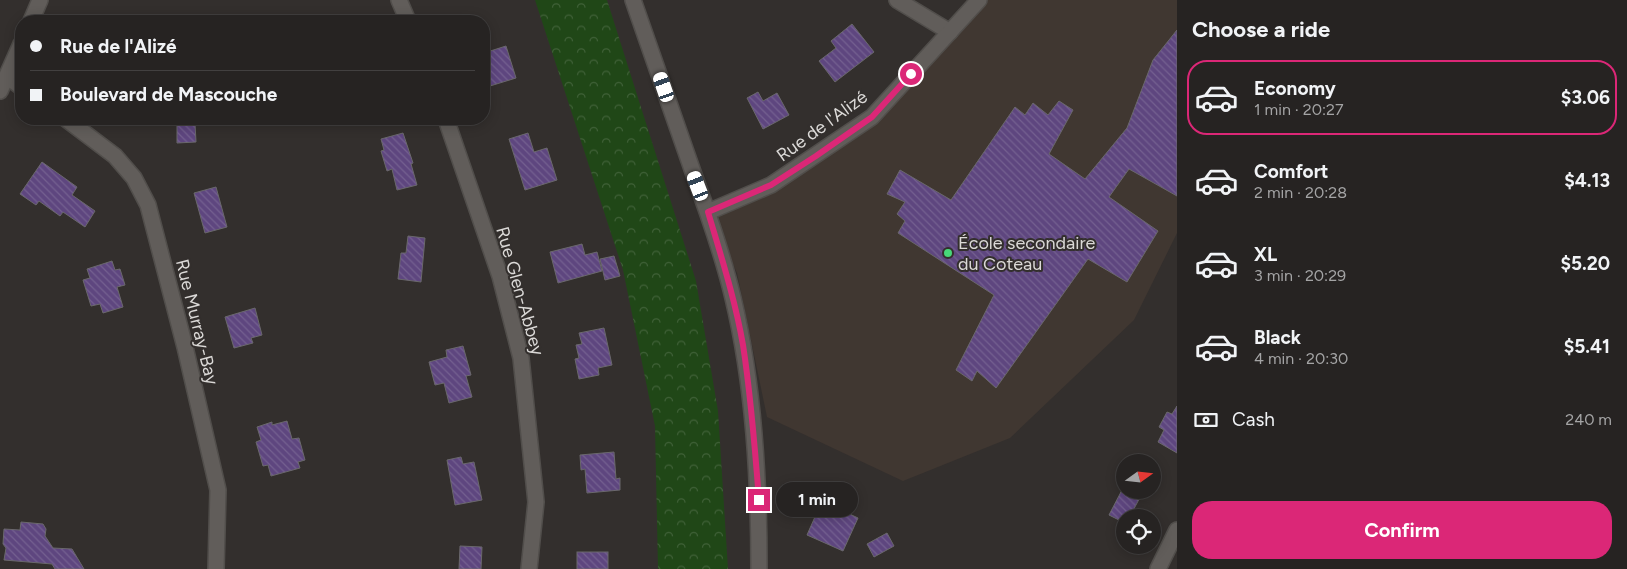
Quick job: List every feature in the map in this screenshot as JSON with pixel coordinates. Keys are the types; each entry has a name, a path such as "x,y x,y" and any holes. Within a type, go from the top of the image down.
{"street":[{"path":"34,15 40,0"},
{"path":"399,0 405,15"},
{"path":"633,0 708,212 733,298 743,344 751,403 759,500 759,569"},
{"path":"897,0 950,32"},
{"name":"Rue de l'Alizé","path":"708,212 771,185 872,117 979,0"},
{"path":"0,91 15,59"},
{"path":"8,77 15,82"},
{"name":"Rue Murray-Bay","path":"74,125 115,156 134,178 148,206 185,347 218,490 216,569"},
{"name":"Rue Glen-Abbey","path":"448,125 500,276 521,358 536,502 529,569"},
{"path":"1158,569 1177,530"}],"shaded area":[{"name":"École secondaire du Coteau","path":"979,0 1177,0 1177,233 1134,320 1010,438 903,481 767,417 737,273 708,212 771,185 872,117"}],"green space":[{"path":"535,0 607,0 696,281 718,411 728,569 658,569 655,426 623,270"}],"building":[{"path":"852,24 874,52 835,82 819,61 836,48 831,41"},
{"path":"1177,30 1177,196 1129,169 1109,197 1158,231 1127,282 1088,259 996,388 977,371 972,381 956,370 994,295 898,233 905,221 897,214 905,202 887,194 900,170 951,200 1015,107 1025,115 1033,103 1048,115 1059,101 1073,110 1049,154 1085,179 1127,128 1153,60"},
{"path":"506,46 516,78 490,86 490,51"},
{"path":"758,92 763,101 777,93 789,115 763,129 747,98"},
{"path":"177,125 195,125 196,142 177,143"},
{"path":"403,133 413,163 411,164 417,185 397,190 392,169 387,171 381,151 384,150 381,139"},
{"path":"528,133 534,152 547,148 557,180 525,190 509,139"},
{"path":"42,162 77,187 72,195 95,211 85,227 63,212 60,216 39,201 36,205 20,194"},
{"path":"216,187 227,227 205,233 194,193"},
{"path":"408,236 425,238 421,282 398,279 401,253 406,253"},
{"path":"582,244 585,255 597,252 602,271 558,283 550,252"},
{"path":"614,256 620,276 605,280 600,259"},
{"path":"112,261 115,270 120,269 125,285 117,287 123,307 103,313 100,304 91,306 83,280 90,278 87,269"},
{"path":"255,308 262,335 251,338 253,343 234,348 225,317"},
{"path":"604,328 612,365 598,368 599,375 579,379 575,359 579,358 576,345 582,344 579,333"},
{"path":"463,346 471,375 466,376 472,397 449,403 444,383 435,385 429,362 447,357 446,350"},
{"path":"1177,406 1177,453 1158,442 1164,430 1159,427 1167,412 1172,414"},
{"path":"287,421 292,439 299,438 305,460 298,462 300,468 271,476 268,465 263,466 256,442 261,440 257,427 272,422 272,425"},
{"path":"614,452 616,479 620,478 620,490 587,493 585,469 581,470 580,455"},
{"path":"461,457 463,464 474,462 482,500 455,505 447,460"},
{"path":"1117,499 1139,499 1134,509 1116,509 1116,518 1109,515"},
{"path":"822,501 858,518 843,551 807,535"},
{"path":"21,522 43,524 46,529 45,536 53,548 72,549 84,569 55,569 52,564 4,560 6,548 3,544 4,529 20,530"},
{"path":"887,533 894,546 874,557 867,544"},
{"path":"460,546 482,547 481,569 459,569"},
{"path":"577,552 608,552 608,569 577,569"}],"place":[{"name":"École secondaire du Coteau","path":"948,253"}],"route":[{"path":"759,500 751,403 743,344 723,259 708,212 771,185 816,156 872,117 911,74"}]}
